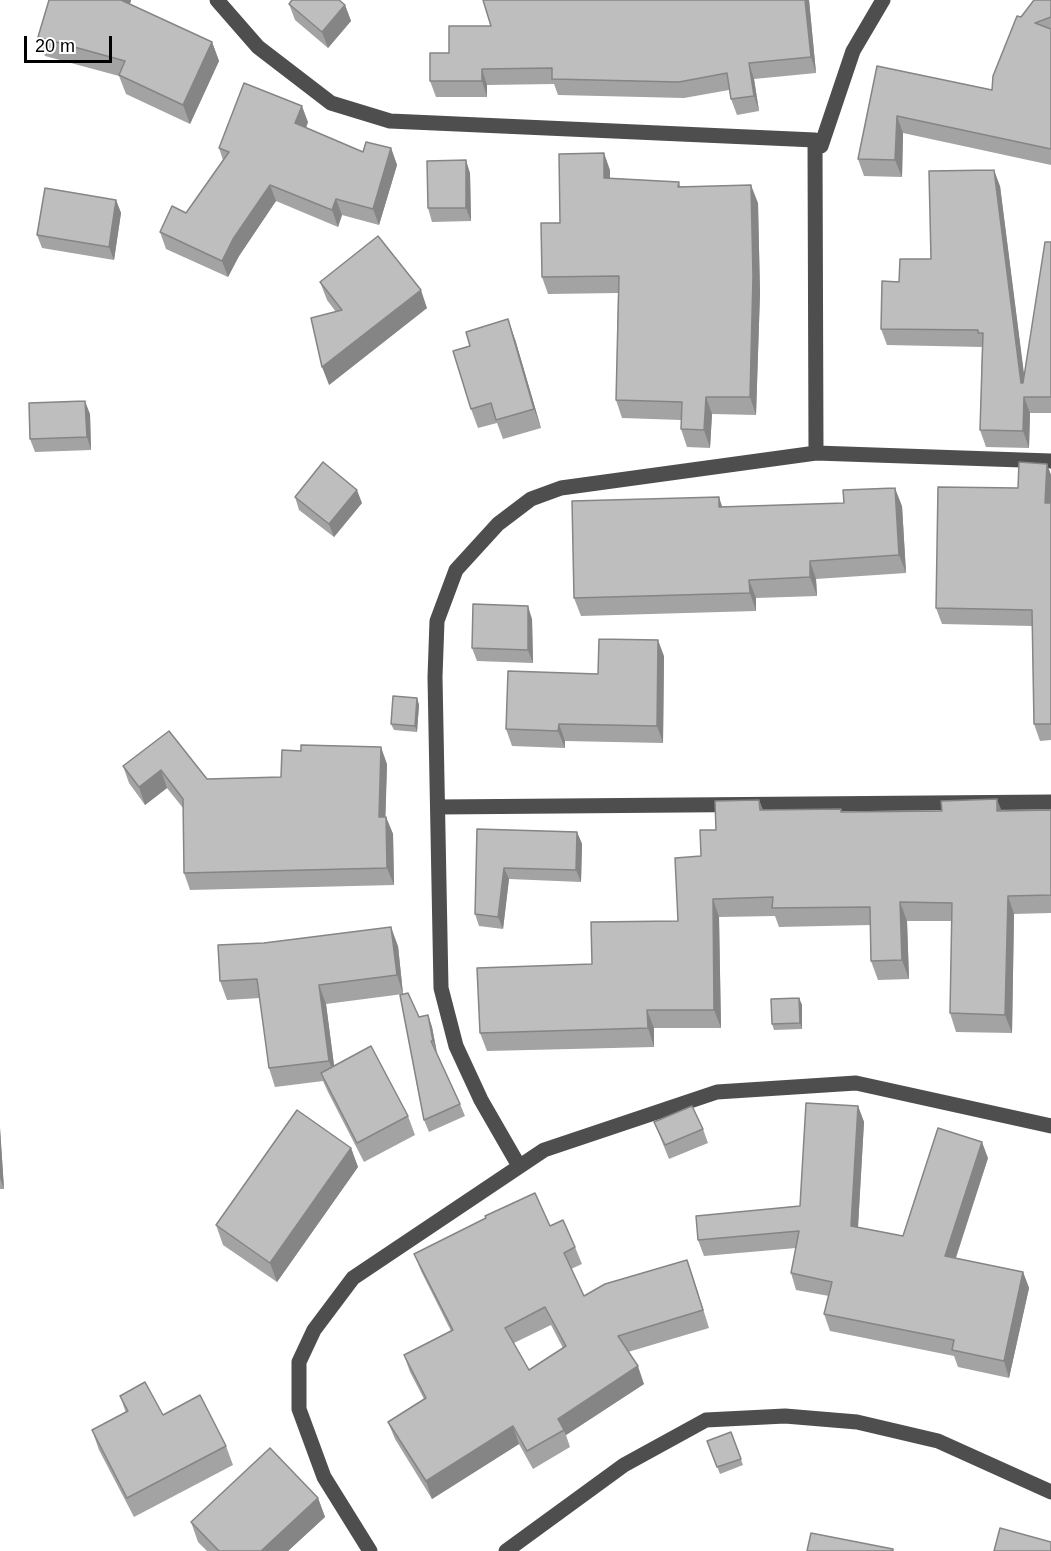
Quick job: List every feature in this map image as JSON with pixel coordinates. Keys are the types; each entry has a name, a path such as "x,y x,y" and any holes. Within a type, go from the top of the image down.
{"street":[{"path":"217,0 258,46 331,103 390,121 815,140 821,146 854,51 883,0"},
{"path":"815,140 816,453"},
{"path":"519,1166 481,1100 456,1046 441,988 437,621 456,570 498,524 531,499 561,488 816,453 1051,461"},
{"path":"438,807 1051,802"},
{"path":"370,1551 324,1477 300,1409 298,1362 314,1330 353,1278 544,1150 717,1092 856,1083 1051,1126"},
{"path":"506,1551 624,1465 706,1420 785,1416 857,1422 938,1441 1051,1492"}],"building":[{"path":"49,0 121,0 212,42 183,105 119,75 125,61 38,37"},
{"path":"292,0 339,0 345,5 322,32 289,4"},
{"path":"483,0 805,0 811,57 749,63 754,96 731,99 727,73 679,82 552,79 552,68 482,69 482,81 430,81 430,53 449,53 449,26 491,26"},
{"path":"1034,0 1051,0 1051,17 1035,23 1051,29 1051,149 897,116 895,160 858,159 877,66 992,90 993,76 1017,16 1021,17"},
{"path":"244,83 302,106 295,123 363,152 366,142 391,148 373,209 336,199 332,210 270,185 233,239 222,261 160,232 172,206 186,213 229,152 219,148"},
{"path":"604,153 604,178 679,182 678,187 751,185 753,276 750,397 706,397 704,430 681,429 682,402 616,400 619,276 542,277 541,223 560,223 559,154"},
{"path":"466,160 466,208 428,208 427,161"},
{"path":"994,170 1021,383 1023,383 1045,242 1051,242 1051,397 1024,397 1023,431 980,430 983,333 978,333 978,330 881,329 882,281 899,282 900,259 931,259 929,171"},
{"path":"45,188 116,200 109,247 37,235"},
{"path":"378,236 421,290 322,367 311,318 342,310 320,282"},
{"path":"508,319 534,409 496,420 491,403 471,409 453,351 470,346 466,332"},
{"path":"85,401 87,437 30,439 29,403"},
{"path":"323,462 357,490 329,524 295,497"},
{"path":"1019,462 1047,464 1045,503 1051,503 1051,724 1034,724 1032,610 936,608 938,487 1018,488"},
{"path":"895,488 899,555 810,561 810,577 749,580 750,593 574,598 572,501 719,497 719,507 844,503 843,490"},
{"path":"473,604 528,606 528,650 472,648"},
{"path":"599,639 658,640 657,726 559,724 558,731 506,729 508,671 598,674"},
{"path":"393,696 417,698 415,726 391,724"},
{"path":"169,731 207,779 281,777 282,750 301,751 301,745 381,747 379,817 386,817 387,868 184,873 183,799 161,770 139,787 123,766"},
{"path":"997,799 997,811 1051,810 1051,895 1008,896 1005,1015 950,1013 952,903 900,902 902,960 871,961 870,907 772,908 773,897 713,899 714,1010 647,1010 648,1028 480,1033 477,968 592,964 591,922 678,921 675,858 701,856 700,830 716,830 715,801 759,800 760,810 841,809 841,812 942,811 941,801"},
{"path":"477,829 577,832 576,870 504,868 498,917 475,914"},
{"path":"391,927 397,975 319,985 329,1061 269,1068 257,979 220,981 218,945 264,943"},
{"path":"408,993 419,1017 428,1015 433,1041 431,1041 460,1104 424,1120 400,995"},
{"path":"799,998 800,1023 772,1024 771,999"},
{"path":"371,1046 408,1116 357,1143 321,1073"},
{"path":"806,1103 858,1106 851,1226 903,1236 938,1128 982,1142 945,1256 1023,1272 1004,1361 952,1350 954,1340 824,1314 832,1282 791,1273 799,1231 698,1240 696,1216 800,1206"},
{"path":"692,1106 703,1129 665,1145 654,1122"},
{"path":"297,1110 351,1148 270,1263 216,1225"},
{"path":"535,1193 550,1226 563,1220 575,1247 564,1253 584,1296 605,1284 687,1260 703,1310 618,1336 638,1366 558,1419 564,1430 527,1451 513,1426 426,1481 388,1422 426,1398 404,1355 453,1330 414,1254 486,1218 485,1216","holes":["545,1307 566,1346 529,1370 505,1328"]},
{"path":"145,1382 163,1415 200,1395 226,1446 127,1498 92,1430 128,1411 120,1396"},
{"path":"731,1432 741,1459 717,1467 707,1441"},
{"path":"270,1448 318,1498 261,1551 219,1551 191,1522"},
{"path":"1000,1528 1051,1542 1051,1551 994,1551"},
{"path":"811,1533 893,1549 893,1551 807,1551"}]}
